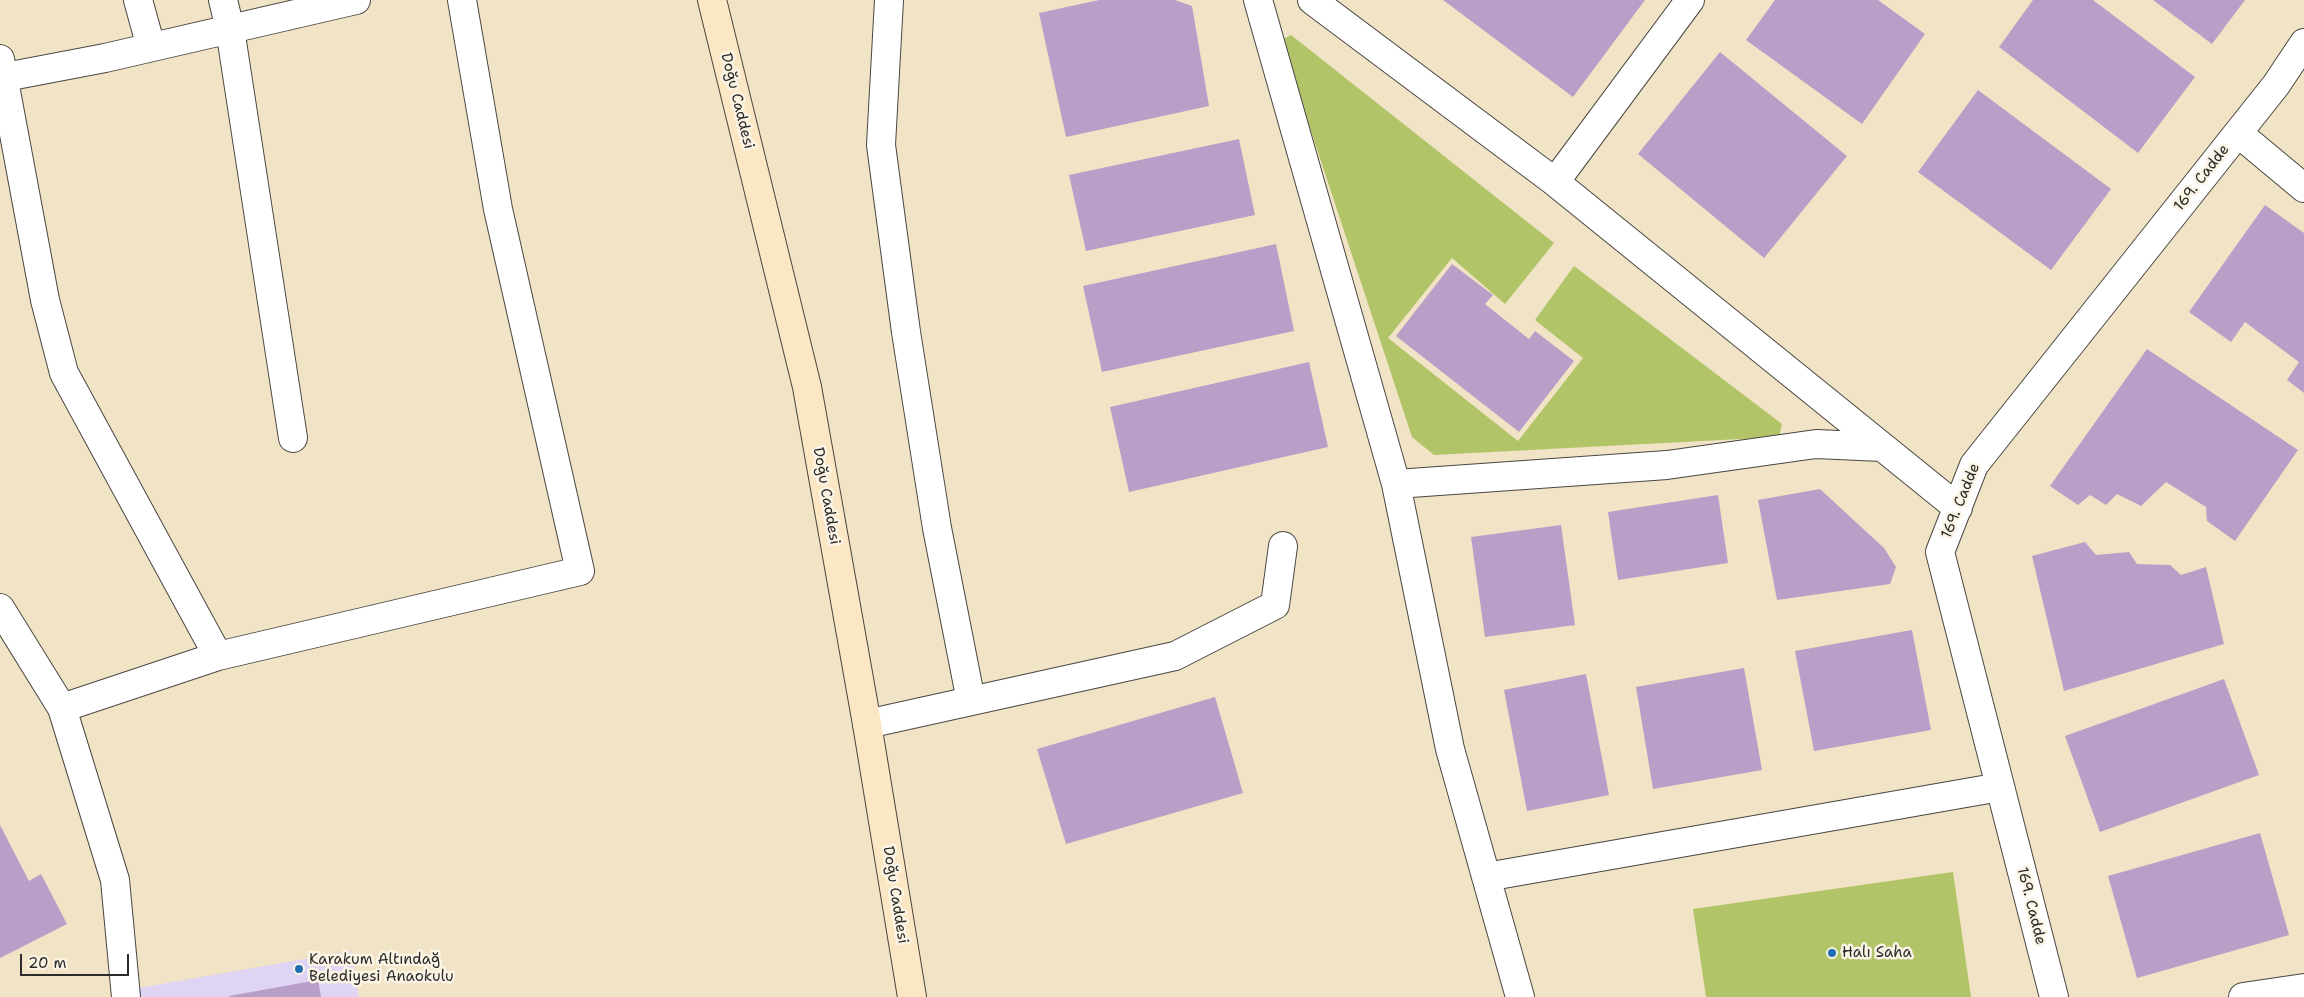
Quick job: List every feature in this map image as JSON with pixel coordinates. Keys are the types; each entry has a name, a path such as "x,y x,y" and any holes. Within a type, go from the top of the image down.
{"street":[{"path":"138,0 151,48"},
{"path":"223,0 230,29 293,438"},
{"path":"218,656 64,373 45,300 1,71 151,48 356,0"},
{"path":"62,708 218,656 580,571 498,209 462,0"},
{"name":"Doğu Caddesi","path":"712,0 807,387 867,724 912,997"},
{"path":"888,0 881,145 906,332 937,528 971,701"},
{"path":"1258,0 1396,484 1450,749 1520,997"},
{"path":"1312,0 1555,182 1958,508"},
{"path":"1555,182 1690,0"},
{"name":"169. Cadde","path":"2054,997 1940,552 1974,465 2276,85 2304,43"},
{"path":"2238,133 2304,188"},
{"path":"1396,484 1667,466 1816,444 1882,447"},
{"path":"867,724 1175,656 1275,605 1282,546"},
{"path":"0,608 62,708 115,880 126,997"},
{"path":"1486,877 2000,787"},
{"path":"2243,997 2304,988"}],"shaded area":[{"name":"Karakum Altındağ Belediyesi Anaokulu","path":"351,951 359,997 140,997 138,988"}],"green space":[{"path":"1291,35 1554,243 1505,304 1452,258 1388,338 1518,441 1583,358 1535,320 1574,266 1782,424 1779,437 1434,455 1412,437 1281,40"},
{"name":"Halı Saha","path":"1953,872 1971,997 1706,997 1693,909"}],"building":[{"path":"1099,0 1175,0 1192,6 1209,106 1066,137 1039,13"},
{"path":"1443,0 1645,0 1573,97"},
{"path":"1775,0 1878,0 1925,34 1862,124 1746,40"},
{"path":"2033,0 2093,0 2195,77 2138,153 1999,47"},
{"path":"2153,0 2245,0 2212,44"},
{"path":"1720,52 1847,156 1764,258 1638,154"},
{"path":"1978,90 2111,189 2051,270 1918,172"},
{"path":"1239,139 1255,215 1086,251 1069,175"},
{"path":"2265,205 2304,233 2304,393 2287,380 2299,362 2245,322 2231,342 2189,312"},
{"path":"1276,244 1294,331 1102,372 1083,286"},
{"path":"1452,264 1493,295 1485,304 1529,339 1535,331 1574,361 1519,432 1396,336"},
{"path":"2147,349 2298,450 2235,541 2207,521 2206,507 2166,482 2141,506 2117,494 2106,505 2090,495 2078,505 2050,486"},
{"path":"1309,362 1328,447 1129,492 1110,407"},
{"path":"1820,489 1884,548 1896,567 1890,584 1777,600 1758,500"},
{"path":"1718,495 1728,563 1618,580 1608,512"},
{"path":"1561,525 1575,625 1485,637 1471,537"},
{"path":"2085,542 2096,555 2129,552 2137,564 2170,565 2181,575 2206,567 2224,644 2064,691 2032,556"},
{"path":"1912,630 1931,730 1814,751 1795,651"},
{"path":"1744,668 1762,770 1653,789 1636,687"},
{"path":"1586,674 1609,795 1527,811 1504,690"},
{"path":"2224,679 2259,775 2100,832 2065,736"},
{"path":"1215,697 1243,793 1066,844 1037,749"},
{"path":"0,825 29,881 41,874 67,924 0,958"},
{"path":"2260,833 2289,935 2137,978 2108,876"},
{"path":"318,980 321,997 229,997 229,996"}],"place":[{"name":"Halı Saha","path":"1832,953"},
{"name":"Karakum Altındağ Belediyesi Anaokulu","path":"299,969"}]}
